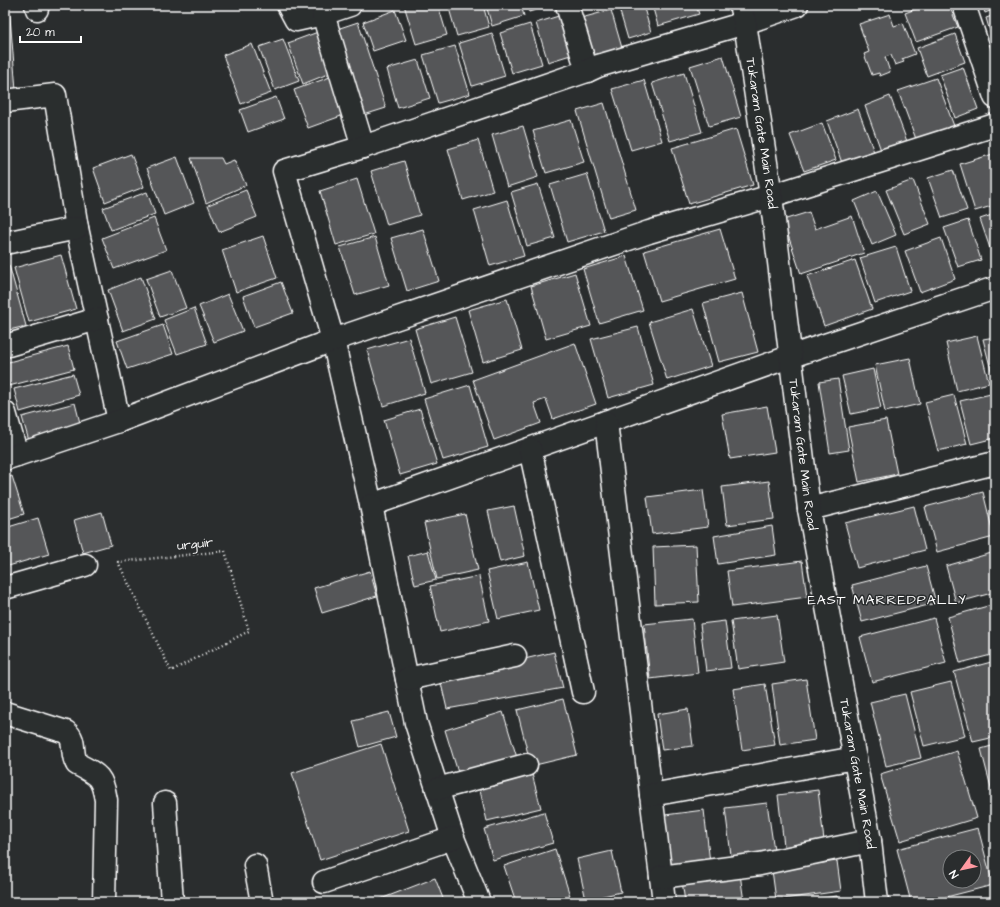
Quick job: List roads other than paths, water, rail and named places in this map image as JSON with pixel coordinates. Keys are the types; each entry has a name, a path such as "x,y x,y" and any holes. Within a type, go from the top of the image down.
{"street":[{"path":"288,5 296,20 323,14 350,5"},
{"path":"568,5 587,71"},
{"path":"477,902 453,838 416,722 333,340 284,171 363,147 587,71 742,14 797,5"},
{"path":"964,5 995,97"},
{"path":"323,14 363,147"},
{"name":"Tukaram Gate Main Road","path":"742,14 771,196 792,356 809,509 856,758 870,841 877,902"},
{"path":"5,101 54,95 77,228 119,421"},
{"path":"5,413 11,457 119,421 333,340 649,232 771,196 995,125"},
{"path":"5,243 77,228"},
{"path":"370,505 792,356 995,288"},
{"path":"5,346 97,319"},
{"path":"606,422 664,902"},
{"path":"530,449 583,692"},
{"path":"809,509 995,463"},
{"path":"5,588 85,565"},
{"path":"407,679 515,656"},
{"path":"5,713 66,732 72,738 77,764 93,772 104,786 106,800 104,902"},
{"path":"651,795 856,758"},
{"path":"437,789 526,765"},
{"path":"165,803 172,902"},
{"path":"324,882 453,838"},
{"path":"661,877 760,864 870,841"},
{"path":"255,865 262,902"}],"district":[{"name":"EAST MARREDPALLY","path":"887,600"}]}
